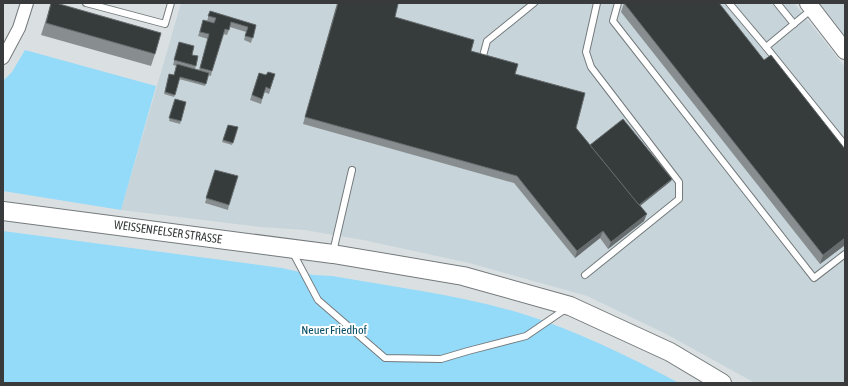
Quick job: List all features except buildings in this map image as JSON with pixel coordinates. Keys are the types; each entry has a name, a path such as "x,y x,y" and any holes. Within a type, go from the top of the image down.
{"main road":[{"name":"WEISSENFELSER STRASSE","path":"3,211 333,254 463,276 570,306 670,352 722,383"}],"street":[{"path":"3,58 20,28 27,3"},
{"path":"810,6 845,51"}],"lane":[{"path":"86,3 166,24 172,3"},
{"path":"483,56 487,41 534,3"},
{"path":"585,275 679,199 679,182 587,60 586,52 598,3"},
{"path":"618,3 613,21 814,278 845,254"},
{"path":"729,3 845,145"},
{"path":"777,3 794,24"},
{"path":"766,47 794,24 810,6"},
{"path":"333,254 352,170"},
{"path":"290,248 318,300 386,358 441,359 526,336 570,306"}],"shaded area":[{"path":"181,3 794,3 845,67 845,383 755,383 666,334 587,296 469,263 363,240 304,230 260,227 121,210"},
{"path":"817,3 845,3 845,40"}],"green space":[{"path":"25,50 156,86 121,210 3,191 3,81 12,72"},
{"name":"Neuer Friedhof","path":"3,231 282,268 313,275 332,276 474,301 520,313 561,327 621,353 679,383 3,383"}]}
